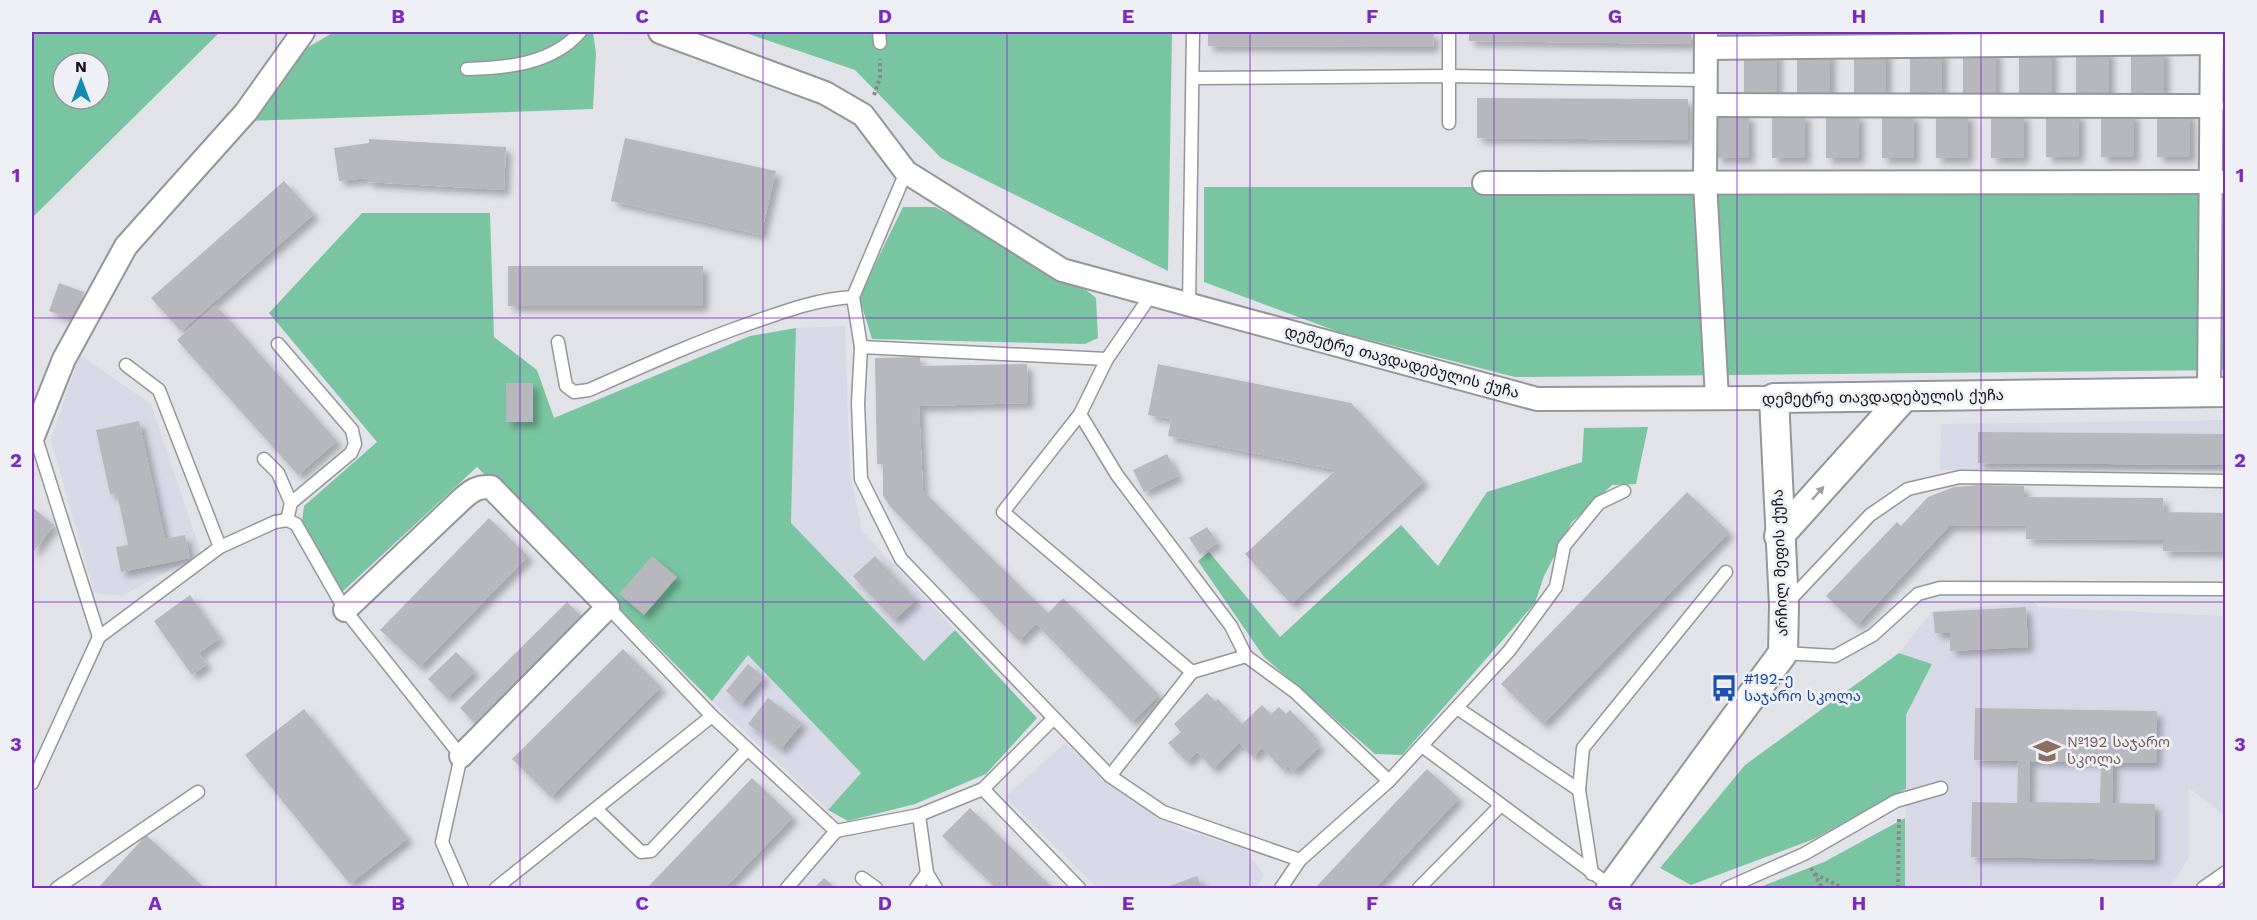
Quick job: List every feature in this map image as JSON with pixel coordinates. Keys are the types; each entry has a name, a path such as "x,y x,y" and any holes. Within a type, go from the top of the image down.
{"street":[{"path":"33,435 64,359 126,246 246,112 303,32"},
{"name":"დემეტრე თავდადებულის ქუჩა","path":"660,32 867,109 906,172 1062,270 1537,399 2218,392"},
{"path":"1717,398 1705,183 1706,40 2212,37 2219,83 2212,106 2218,182 2218,392"},
{"path":"1706,105 2212,106"},
{"path":"1484,183 2218,182"},
{"path":"1779,536 1904,397"},
{"name":"არჩილ მეფის ქუჩა","path":"1609,884 1783,653 1784,606 1774,398"},
{"path":"345,610 461,500 475,489 482,487 491,487 608,607 461,756"}],"lane":[{"path":"467,69 503,68 558,52 579,32"},
{"path":"1189,305 1193,32"},
{"path":"1449,32 1449,123"},
{"path":"1193,78 1449,76 1706,80"},
{"path":"906,172 853,297 861,347 858,403 861,479 901,559 1110,776 1163,812 1300,860"},
{"path":"1151,295 1107,359 1080,414 1003,512 1192,672"},
{"path":"558,342 566,386 574,392 589,390 688,346 794,308 828,299 853,297"},
{"path":"278,344 352,430 355,444 351,453 291,502"},
{"path":"861,347 1107,359"},
{"path":"126,365 159,390 220,547"},
{"path":"1080,414 1117,475 1232,626 1245,656 1295,693 1389,781"},
{"path":"33,435 99,638"},
{"path":"264,459 278,473 291,502 287,520"},
{"path":"1784,606 1870,515 1908,489 1960,477 2226,481"},
{"path":"1281,888 1300,860 1389,781 1509,651 1556,587 1564,546 1599,503 1624,491"},
{"path":"32,783 99,638 220,547 275,522 287,520 296,524 345,610 461,756 442,842 462,888"},
{"path":"1609,884 1579,790 1583,747 1726,572"},
{"path":"1783,653 1834,656 1873,635 1918,594 1940,588 2226,589"},
{"path":"608,607 712,716 836,831"},
{"path":"1110,776 1192,672 1245,656"},
{"path":"1457,708 1579,790"},
{"path":"496,888 712,716"},
{"path":"787,888 836,831 919,815 983,789 1054,718"},
{"path":"1422,746 1609,884"},
{"path":"596,810 641,852 651,851 747,750"},
{"path":"32,752 43,760"},
{"path":"1727,888 1804,854 1896,801 1941,788"},
{"path":"983,789 1079,888"},
{"path":"57,888 198,792"},
{"path":"1419,888 1501,805"},
{"path":"919,815 927,873 936,888"},
{"path":"2203,888 2226,872"},
{"path":"916,888 927,873"},
{"path":"862,878 876,888"}],"path":[{"path":"867,109 880,78 879,37"},
{"path":"1896,801 1900,821 1898,888"},
{"path":"1814,873 1843,888"}],"shaded area":[{"path":"845,326 850,473 862,531 955,630 924,661 791,523 796,328"},
{"path":"80,355 151,404 201,553 122,596 94,593 51,439"},
{"path":"2225,420 2225,471 1940,470 1941,424"},
{"name":"№192 საჯარო სკოლა","path":"2033,602 2039,607 2225,616 2225,815 2189,788 2189,858 2169,888 1905,888 1906,715 1932,664 1899,653 1932,611"},
{"path":"748,655 861,773 828,810 712,701"},
{"path":"1065,743 1129,799 1181,829 1245,849 1264,875 1256,888 1097,888 1005,797"}],"green space":[{"path":"32,32 220,32 32,218"},
{"path":"334,32 593,32 596,53 593,109 248,121 300,52"},
{"path":"743,32 1172,32 1168,271 941,158 855,70"},
{"path":"1204,187 2225,187 2225,370 1515,377 1339,332 1204,282"},
{"path":"903,207 935,207 1076,282 1096,298 1098,338 1085,344 872,339 859,297"},
{"path":"362,213 490,213 494,337 537,370 554,418 750,336 796,328 791,523 924,661 955,630 1037,718 986,774 915,804 848,821 828,810 861,773 748,655 712,701 477,467 341,593 301,530 304,506 377,442 269,313"},
{"path":"1648,427 1636,484 1612,485 1572,522 1544,576 1535,603 1402,755 1375,754 1264,657 1198,561 1209,552 1280,637 1401,525 1438,566 1487,492 1582,462 1584,428"},
{"path":"1899,653 1932,664 1906,715 1906,789 1814,839 1691,885 1660,868 1745,765"},
{"path":"1905,818 1905,888 1758,888 1824,862"}],"building":[{"path":"1208,32 1434,32 1433,47 1208,46"},
{"path":"1469,32 1691,32 1691,44 1469,41"},
{"path":"1720,32 1752,32 1753,35 1720,36"},
{"path":"1774,32 1807,32 1807,35 1774,35"},
{"path":"1828,32 1861,32 1861,35 1828,35"},
{"path":"1882,32 1914,32 1914,35 1882,35"},
{"path":"1936,32 1969,32 1969,35 1936,35"},
{"path":"2019,50 2052,50 2052,95 2019,94"},
{"path":"2076,50 2109,50 2109,94 2076,94"},
{"path":"2131,50 2164,50 2164,94 2131,94"},
{"path":"1854,51 1886,51 1886,96 1854,96"},
{"path":"1910,51 1942,51 1942,95 1910,95"},
{"path":"1963,51 1996,51 1996,95 1963,95"},
{"path":"1744,52 1777,52 1777,96 1744,96"},
{"path":"1797,52 1830,52 1830,96 1797,96"},
{"path":"1477,98 1688,99 1688,140 1477,138"},
{"path":"2157,112 2190,112 2190,157 2157,157"},
{"path":"2046,113 2079,113 2079,157 2046,157"},
{"path":"2101,113 2134,113 2134,157 2101,157"},
{"path":"1772,114 1805,114 1805,158 1772,158"},
{"path":"1826,114 1859,114 1859,158 1826,158"},
{"path":"1882,114 1914,114 1914,158 1882,158"},
{"path":"1936,114 1968,114 1968,158 1936,158"},
{"path":"1991,114 2024,114 2024,158 1991,158"},
{"path":"1716,115 1749,115 1749,158 1716,158"},
{"path":"625,138 776,171 761,235 611,201"},
{"path":"369,139 506,147 504,190 367,182 367,178 339,181 334,148 369,143"},
{"path":"284,181 314,214 181,331 151,298"},
{"path":"508,266 703,266 703,306 508,306"},
{"path":"59,283 84,292 74,319 49,311"},
{"path":"216,305 337,441 298,475 177,340"},
{"path":"920,357 920,366 1027,364 1028,403 919,406 923,491 1048,613 1063,598 1159,695 1132,722 1036,624 1019,641 883,496 883,464 877,464 875,358"},
{"path":"1158,364 1351,403 1424,481 1291,604 1245,554 1336,470 1168,436 1171,419 1148,415"},
{"path":"506,383 533,383 533,422 506,422"},
{"path":"139,421 165,539 185,535 190,558 121,572 116,547 128,545 117,493 110,494 96,430"},
{"path":"1978,432 2226,434 2226,465 1978,463"},
{"path":"1167,454 1178,476 1144,492 1133,470"},
{"path":"2024,486 2024,497 2163,498 2164,512 2226,513 2226,552 2163,551 2163,540 2026,539 2026,525 1949,526 1857,625 1826,596 1897,522 1901,526 1928,497 1954,487"},
{"path":"1687,492 1729,532 1543,724 1501,684"},
{"path":"32,507 54,525 32,554"},
{"path":"489,518 528,556 420,667 380,630"},
{"path":"1207,527 1218,543 1200,554 1189,538"},
{"path":"652,556 677,577 644,615 619,594"},
{"path":"875,556 916,600 894,620 853,576"},
{"path":"190,595 220,638 199,653 207,664 192,675 154,621"},
{"path":"567,602 584,619 478,726 460,708"},
{"path":"2026,607 2028,647 1950,651 1950,633 1935,633 1933,612"},
{"path":"623,649 661,687 551,797 512,759"},
{"path":"456,652 475,671 447,698 428,679"},
{"path":"748,664 764,677 741,704 726,691"},
{"path":"1207,693 1215,701 1218,699 1242,724 1262,705 1271,714 1279,707 1286,714 1290,710 1315,736 1312,738 1320,746 1293,772 1288,766 1283,770 1262,748 1253,757 1239,743 1213,769 1197,752 1187,762 1168,743 1181,732 1174,724"},
{"path":"768,698 802,723 781,749 748,724"},
{"path":"1975,708 2157,711 2156,763 2113,763 2112,803 2155,804 2155,860 1971,857 1972,802 2017,803 2018,761 1974,760","holes":["2030,761 2101,762 2100,803 2029,802"]},
{"path":"304,709 408,838 350,884 245,755"},
{"path":"1427,769 1459,798 1375,888 1315,888"},
{"path":"752,778 793,817 725,888 647,888"},
{"path":"970,808 1053,888 996,888 942,836"},
{"path":"146,835 205,888 98,888"},
{"path":"1197,876 1202,888 1164,888"},
{"path":"824,878 836,888 814,888"}],"place":[{"name":"#192-ე საჯარო სკოლა","path":"1724,688"},
{"name":"№192 საჯარო სკოლა","path":"2047,751"}]}
